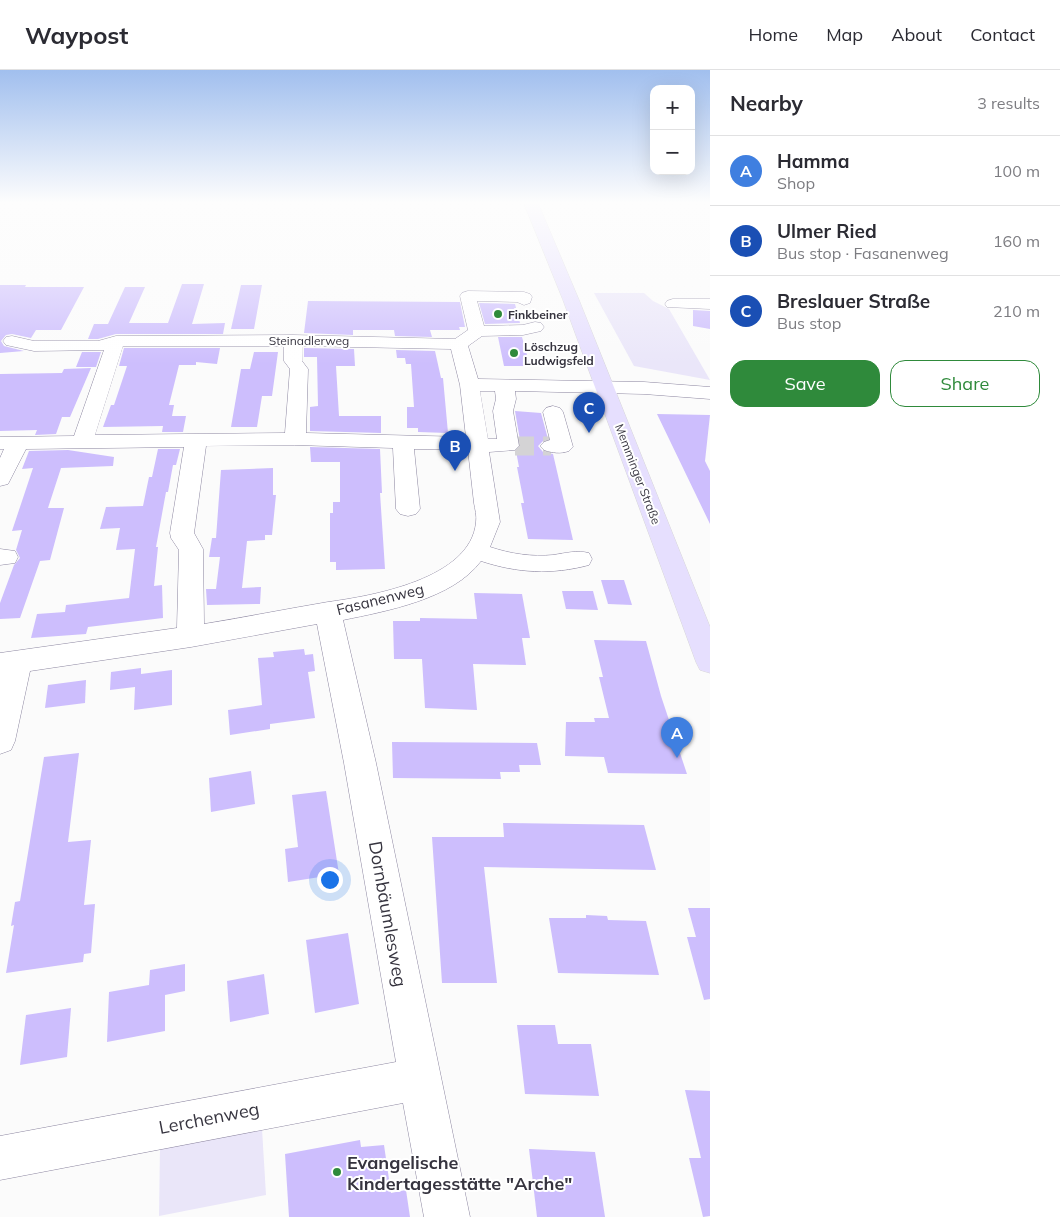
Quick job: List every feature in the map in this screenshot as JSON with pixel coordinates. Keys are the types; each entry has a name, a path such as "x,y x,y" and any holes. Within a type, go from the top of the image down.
{"main road":[{"name":"Memminger Straße","path":"553,257 605,387 710,662"}],"street":[{"path":"477,332 468,296 524,297 524,300"},
{"path":"673,304 710,304"},
{"path":"535,327 524,330 488,329 477,332 459,344 470,385 605,387 710,393"},
{"path":"293,340 293,361 299,369 295,439"},
{"name":"Steinadlerweg","path":"6,341 34,346 99,346 116,342 293,340 445,342 459,344"},
{"path":"83,441 116,342"},
{"name":"Fasanenweg","path":"9,663 191,637 328,612 391,598 436,583 467,563 485,536 488,522 470,385"},
{"path":"0,479 9,443 295,439 511,446 503,411 506,399 504,385"},
{"path":"553,412 560,453"},
{"path":"191,637 191,549 183,538 182,533 189,474 196,440"},
{"path":"403,441 408,509"},
{"path":"477,550 503,561 531,564 553,565 580,559"},
{"name":"Dornbäumlesweg","path":"328,612 355,729 418,1079 447,1217"},
{"path":"0,741 9,663"},
{"name":"Lerchenweg","path":"0,1158 418,1079"}],"shaded area":[{"path":"594,293 644,293 653,301 669,309 710,380 634,366"},
{"path":"262,1129 266,1195 159,1216 160,1147"}],"building":[{"path":"182,284 204,284 192,324 225,323 223,334 116,334 98,339 88,339 94,324 108,324 125,287 145,287 129,323 168,323"},
{"path":"0,285 84,287 61,330 36,330 31,338 12,334 6,335 1,341 4,346 24,351 0,353"},
{"path":"241,285 262,285 254,329 231,329"},
{"path":"308,301 460,302 465,327 459,327 460,330 430,330 432,337 395,336 394,330 353,330 353,335 304,333"},
{"name":"Finkbeiner","path":"479,303 515,304 520,323 485,324"},
{"path":"693,310 710,311 710,329 693,326"},
{"name":"Löschzug Ludwigsfeld","path":"498,337 522,337 530,366 504,366"},
{"path":"124,348 220,348 217,364 196,362 196,365 179,365 169,405 174,405 172,416 186,416 183,432 162,432 163,426 103,427 111,405 114,405 127,366 119,366"},
{"path":"304,348 354,349 355,366 336,366 339,416 381,416 381,433 310,431 310,407 318,406 317,357 304,357"},
{"path":"396,350 435,351 441,378 443,378 448,433 418,432 418,428 407,428 407,407 414,407 411,364 406,364 405,358 397,358"},
{"path":"82,352 101,352 96,367 76,367"},
{"path":"254,352 278,352 272,396 262,396 257,427 231,427 241,369 250,369"},
{"path":"91,368 70,417 62,417 56,434 35,435 37,430 0,431 0,374 62,373 64,369"},
{"path":"515,411 541,413 548,439 538,446 543,452 553,454 573,540 528,539 517,467 519,467 516,451 521,446"},
{"path":"657,414 710,415 705,461 710,471 710,524"},
{"path":"310,447 380,449 382,493 380,493 385,569 336,570 336,562 330,562 330,513 333,513 333,502 340,502 340,462 311,462"},
{"path":"158,449 180,449 176,465 173,465 168,492 166,492 156,547 158,547 154,586 162,585 163,618 88,627 86,634 31,638 37,614 65,612 66,605 129,598 135,549 116,550 120,528 100,529 106,507 143,506 149,477 152,477"},
{"path":"68,450 114,457 113,466 61,468 48,508 64,508 50,560 40,561 20,618 0,619 0,603 14,565 20,558 16,550 22,530 12,531 33,468 22,469 29,451"},
{"path":"273,468 273,495 276,495 272,535 265,535 265,540 247,541 242,588 261,587 260,604 207,605 206,589 216,589 220,557 209,557 212,538 216,538 221,470"},
{"path":"601,580 624,580 632,605 608,604"},
{"path":"562,591 593,591 598,610 566,609"},
{"path":"474,593 522,594 530,638 522,638 526,665 473,664 477,710 425,708 422,659 394,659 393,621 420,621 420,618 477,619"},
{"path":"594,640 646,641 661,696 687,774 608,773 604,757 565,756 566,722 595,722 594,718 609,718 599,677 603,677"},
{"path":"304,649 305,655 313,654 315,671 308,672 315,718 270,724 270,729 230,735 228,710 262,705 258,658 274,657 273,652"},
{"path":"141,668 141,674 172,670 172,705 134,710 135,687 110,690 111,672"},
{"path":"86,680 85,703 45,708 48,685"},
{"path":"392,742 537,743 541,765 519,765 520,772 500,772 501,779 393,778"},
{"path":"79,753 68,842 91,840 84,905 95,904 91,953 84,954 83,962 6,973 14,925 11,926 15,902 20,901 44,757"},
{"path":"251,771 255,804 211,812 209,778"},
{"path":"326,791 339,874 288,882 285,849 298,847 292,795"},
{"path":"503,823 644,825 656,870 484,867 497,983 442,983 432,837 504,837"},
{"path":"688,908 710,908 710,999 704,1000 687,937 696,937"},
{"path":"586,915 607,916 608,920 646,921 659,975 558,973 549,918 586,918"},
{"path":"348,933 359,1004 315,1013 306,940"},
{"path":"185,964 185,991 165,995 165,1031 107,1042 109,992 149,985 150,970"},
{"path":"264,974 269,1014 230,1022 227,981"},
{"path":"71,1008 67,1057 20,1065 26,1015"},
{"path":"517,1025 555,1025 558,1044 591,1044 599,1096 525,1094"},
{"path":"685,1090 710,1091 710,1216 703,1217 689,1158 701,1158"},
{"name":"Evangelische Kindertagesstätte \"Arche\"","path":"360,1140 361,1147 384,1145 391,1193 406,1190 410,1217 289,1217 285,1154"},
{"path":"529,1149 595,1152 605,1217 537,1217"}],"tunnel":[{"path":"515,446 551,446"}],"place":[{"name":"Finkbeiner","path":"498,314"},
{"name":"Löschzug Ludwigsfeld","path":"514,353"},
{"name":"Breslauer Straße","path":"589,433"},
{"name":"Ulmer Ried","path":"455,471"},
{"name":"Hamma","path":"677,758"},
{"name":"Evangelische Kindertagesstätte \"Arche\"","path":"337,1172"}]}
